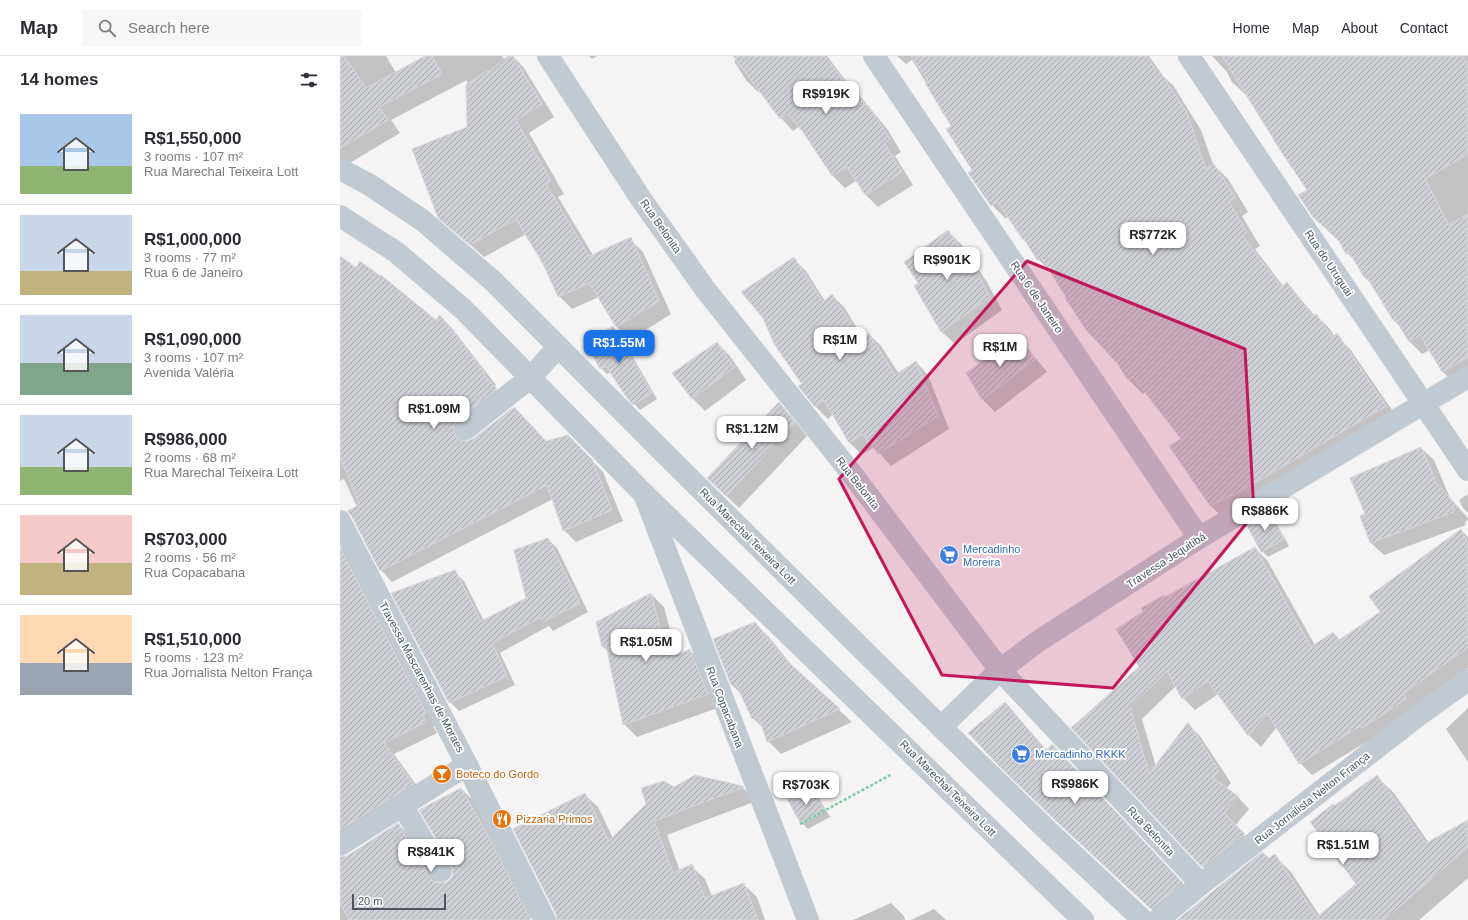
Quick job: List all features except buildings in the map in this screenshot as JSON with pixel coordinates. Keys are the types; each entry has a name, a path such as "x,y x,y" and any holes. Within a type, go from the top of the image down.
{"street":[{"name":"Rua Belonita","path":"548,56 641,199 705,289 852,474 1000,670 1201,884"},
{"name":"Rua 6 de Janeiro","path":"874,56 1199,538"},
{"name":"Rua do Uruguai","path":"1189,56 1468,470"},
{"name":"Rua Marechal Teixeira Lott","path":"340,169 370,185 422,220 493,281 941,727 1143,920"},
{"name":"Rua Marechal Teixeira Lott","path":"340,216 396,252 463,309 644,493 1083,920"},
{"path":"466,429 530,378 558,347"},
{"name":"Travessa Jequitibá","path":"941,727 1000,670 1037,642 1199,538 1468,377"},
{"name":"Rua Copacabana","path":"644,493 808,920"},
{"name":"Travessa Mascarenhas de Moraes","path":"340,521 467,765 545,920"},
{"name":"Rua Jornalista Nelton França","path":"1158,920 1201,884 1413,720 1468,680"},
{"path":"340,845 467,765"},
{"path":"402,806 442,871"}],"path":[{"path":"775,837 896,772 914,755"}],"highlighted area":[{"path":"1027,261 1245,349 1254,514 1113,688 942,675 839,479"}],"place":[{"name":"Mercadinho Moreira","path":"949,555"},
{"name":"Mercadinho RKKK","path":"1021,754"},
{"name":"Boteco do Gordo","path":"442,774"},
{"name":"Pizzaria Primos","path":"502,819"}]}
